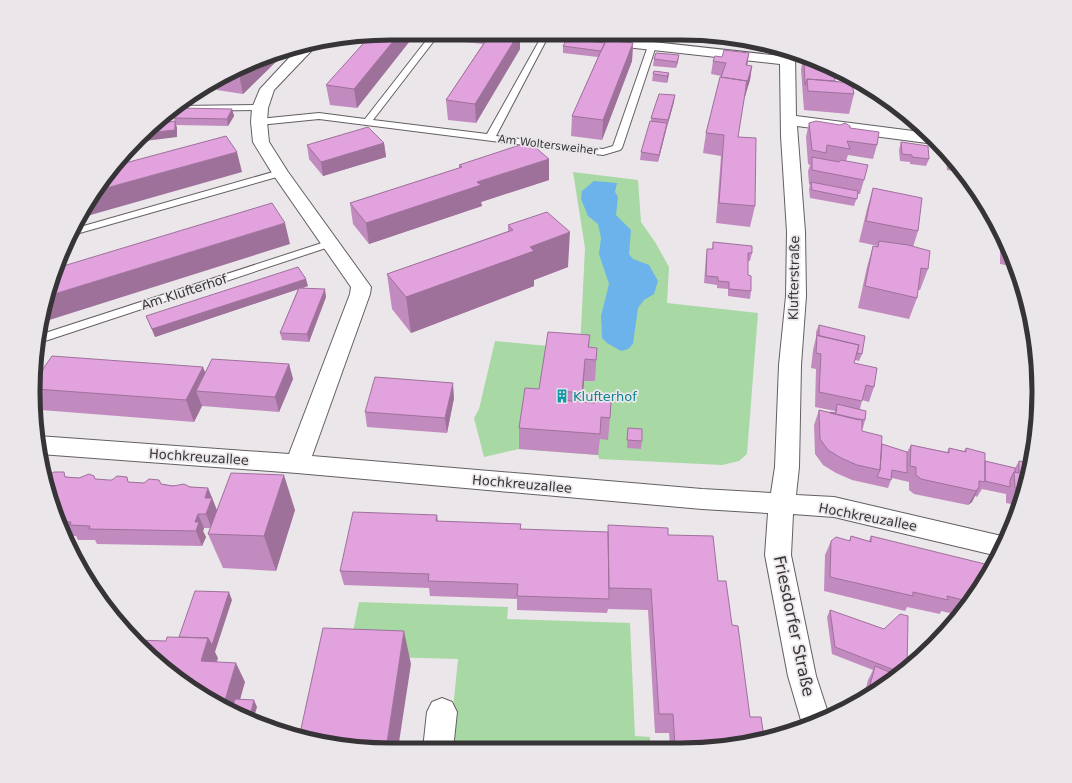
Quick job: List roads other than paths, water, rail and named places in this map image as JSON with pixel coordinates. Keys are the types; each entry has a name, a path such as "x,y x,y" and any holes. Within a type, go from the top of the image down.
{"street":[{"name":"Am Woltersweiher","path":"596,40 652,46 783,56"},
{"path":"297,464 360,294 361,287 280,173 261,142 260,115 268,89 303,52"},
{"name":"Klufterstraße","path":"781,504 787,467 790,365 796,296 796,232 789,136 787,57"},
{"path":"789,120 923,137"},
{"name":"Hochkreuzallee","path":"44,445 297,464 694,499 834,507 997,545"},
{"name":"Friesdorfer Straße","path":"781,504 778,555 802,676 814,716"},
{"path":"439,743 442,712"}],"lane":[{"path":"367,122 431,40"},
{"name":"Am Woltersweiher","path":"490,138 538,40"},
{"name":"Am Woltersweiher","path":"182,110 260,115 319,116 603,152 617,148 652,46"},
{"path":"80,229 280,173"},
{"name":"Am Klufterhof","path":"44,338 331,244"}],"water":[{"path":"594,181 617,183 615,192 618,197 616,215 631,230 629,254 633,259 649,265 658,281 654,294 644,300 638,308 633,344 628,349 621,351 607,343 602,338 601,316 609,284 599,254 601,238 598,224 588,216 581,199 582,191"}],"place":[{"name":"Klufterhof","path":"562,396"}]}
